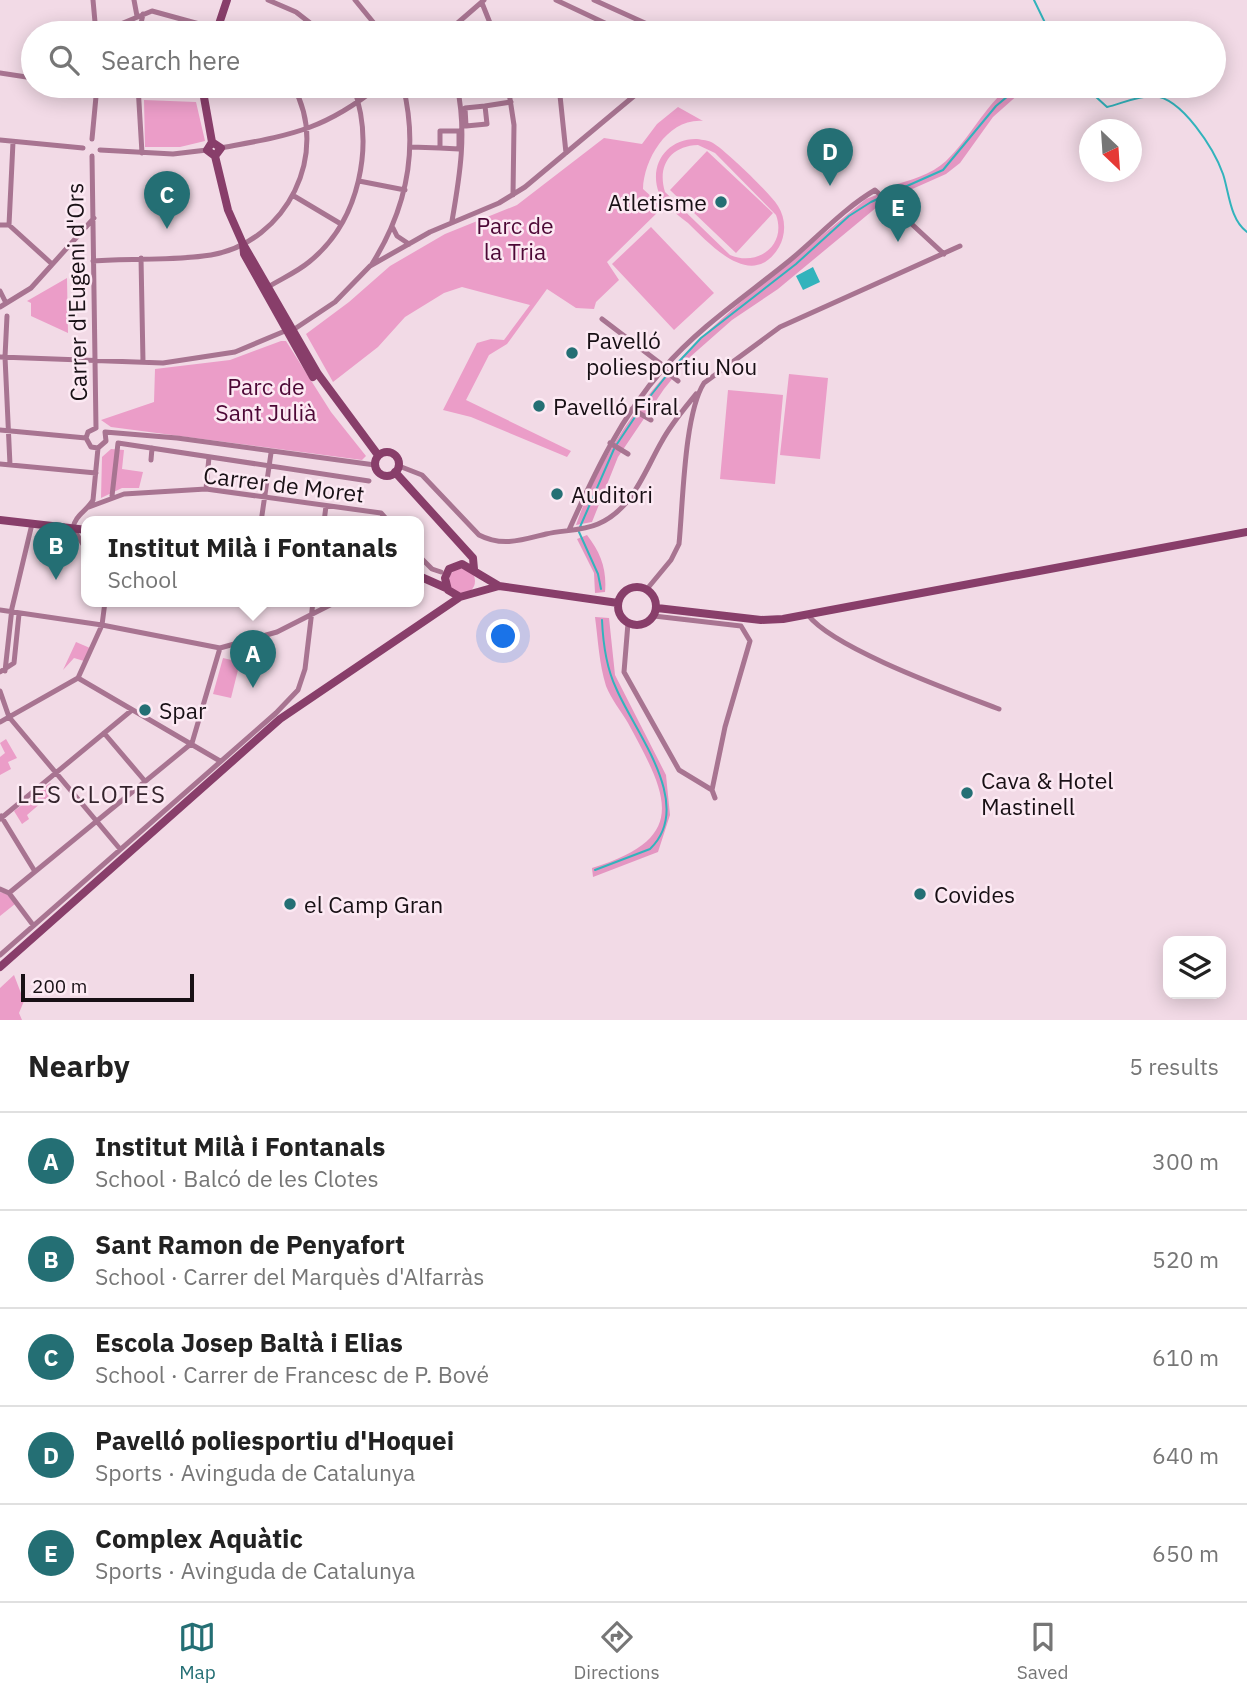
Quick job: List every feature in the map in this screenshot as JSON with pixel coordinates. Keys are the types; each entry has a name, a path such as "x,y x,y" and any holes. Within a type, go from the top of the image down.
{"street":[{"path":"93,0 96,21"},
{"path":"134,0 140,21"},
{"path":"220,21 227,0"},
{"path":"268,0 296,12 308,21"},
{"path":"355,0 372,21"},
{"path":"555,0 600,21"},
{"path":"594,0 640,21"},
{"path":"460,21 483,2 490,21"},
{"path":"126,21 159,11 190,21"},
{"path":"0,73 21,76"},
{"path":"92,139 96,98"},
{"path":"139,98 142,153"},
{"path":"204,98 211,149 228,210 289,330"},
{"path":"93,261 213,255 243,244 264,230 294,196 305,166 308,130 297,98"},
{"path":"268,287 310,262 341,225 359,181 363,132 358,98"},
{"path":"92,139 85,142 83,148 85,154 92,156 100,150 142,153 221,148 308,130 334,118 364,98"},
{"path":"2,357 93,362 195,360 235,352 289,330 335,302 370,266 393,229 405,190 411,147 405,98"},
{"path":"452,221 462,158 459,98"},
{"path":"510,98 514,125 513,195"},
{"path":"560,98 566,153"},
{"path":"370,266 452,221 513,195 631,98"},
{"path":"485,106 487,124 466,126 465,108 511,102"},
{"path":"411,147 459,149 459,131 440,131 440,148"},
{"path":"92,139 99,143 100,150"},
{"path":"0,141 83,148"},
{"path":"9,225 13,142"},
{"name":"Carrer d'Eugeni d'Ors","path":"92,156 96,428"},
{"path":"359,181 405,190"},
{"path":"569,530 610,443 664,368 723,311 811,242 853,203 875,190 944,254"},
{"path":"294,196 341,225"},
{"path":"0,291 3,305 31,288 94,218"},
{"path":"0,225 9,225 52,264"},
{"path":"393,229 397,236 409,244"},
{"path":"243,244 244,254 289,330 376,460 381,474 397,469 422,475 479,535 505,543 598,524 626,504 679,415 717,371 780,327 960,246"},
{"path":"141,258 144,362"},
{"path":"7,316 2,357 10,465"},
{"path":"603,319 678,382"},
{"path":"647,589 671,560 679,544 691,422 698,391"},
{"path":"686,406 693,414"},
{"path":"686,406 691,422"},
{"path":"632,410 651,420"},
{"path":"679,415 691,422"},
{"path":"86,438 88,432 96,428 105,432 177,438 271,453 376,460 385,452 393,453 398,458 397,469 458,545 473,558 478,583 474,593"},
{"path":"0,430 86,438"},
{"path":"86,438 92,447 98,448 106,442 105,432"},
{"path":"112,496 118,443 369,481"},
{"path":"610,443 628,454"},
{"path":"81,541 73,528 74,520 89,507 98,448"},
{"path":"150,460 152,448"},
{"path":"262,516 271,453"},
{"path":"206,489 209,457"},
{"path":"0,464 96,473"},
{"name":"Carrer de Moret","path":"89,507 112,496 206,489 265,495 381,513 384,516"},
{"path":"325,516 326,506"},
{"path":"0,520 81,529"},
{"path":"2,672 11,613 32,524"},
{"path":"655,612 761,620 808,615 1247,532"},
{"path":"435,616 444,605 447,589 445,578 448,569 460,555 458,545"},
{"path":"424,560 432,569 448,569"},
{"path":"424,574 462,564 499,586"},
{"path":"424,577 460,597"},
{"path":"0,955 280,719 460,597 499,586 618,603"},
{"path":"632,587 647,589 656,600 655,612 643,625 628,623 622,618 618,603 621,594 632,587"},
{"path":"0,722 78,678 102,625 104,607"},
{"path":"0,967 298,690 305,669 312,607"},
{"path":"0,610 19,614 21,611 220,648 277,632 328,607"},
{"path":"655,612 741,626 747,631 750,641 725,727 712,790 715,798"},
{"path":"2,672 15,663 19,614"},
{"path":"808,615 824,630 856,648 999,709"},
{"path":"0,621 9,623"},
{"path":"628,623 624,644 624,672 679,769 712,790"},
{"path":"9,893 192,743 220,648"},
{"path":"78,678 220,761"},
{"path":"0,691 1,701 9,717 122,852"},
{"path":"34,870 0,817 132,710"},
{"path":"104,733 144,780"},
{"path":"0,889 9,893 33,925"}],"green space":[{"path":"144,100 196,102 205,141 180,147 145,147"},
{"name":"Parc de la Tria","path":"678,107 703,121 679,126 669,133 653,154 644,177 643,189 663,207 607,262 619,280 596,302 594,309 576,308 547,289 507,344 489,355 466,400 571,451 567,457 471,417 443,410 477,343 491,339 504,340 530,305 462,287 444,293 405,317 378,347 333,382 306,334 349,302 390,266 445,234 517,205 604,138 642,144 657,124"},
{"path":"687,140 707,141 719,147 774,200 784,221 783,237 779,247 768,260 756,265 744,265 732,260 719,252 661,197 656,182 659,163 669,148","holes":["698,145 715,153 776,215 778,226 774,244 760,256 740,258 730,255 665,192 663,174 673,153"]},
{"name":"Atletisme","path":"707,151 773,213 736,253 670,190"},
{"path":"651,227 714,293 674,330 612,264"},
{"path":"67,278 68,333 31,316 31,303 27,301"},
{"name":"Parc de Sant Julià","path":"286,341 331,412 366,456 362,460 111,427 101,420 154,402 155,369 230,360"},
{"path":"789,374 828,378 820,459 780,455"},
{"path":"728,390 783,395 775,484 720,479"},
{"path":"111,449 124,450 122,469 143,472 139,488 122,488 101,498 102,457"},
{"path":"462,568 471,572 475,581 471,590 462,594 453,590 449,581 453,572"},
{"path":"76,642 90,648 84,661 74,658 63,670"},
{"path":"223,658 240,662 231,698 213,694"},
{"path":"6,739 17,758 8,762 11,769 0,775 0,757 5,753 0,743"},
{"path":"50,783 56,790 27,815 29,819 22,824 14,811"},
{"path":"0,892 7,894 15,904 0,916"},
{"path":"14,975 24,1001 19,1013 22,1020 0,1020 0,988"}],"shaded area":[{"path":"997,98 1014,98 993,117 960,163 946,174 883,202 778,289 732,320 690,357 664,389 618,457 592,522 576,525 599,472 627,424 660,381 697,342 737,305 866,199 940,166 955,152"},
{"path":"587,535 602,562 605,592 595,593 594,573 577,539"},
{"path":"595,617 609,618 615,675 666,775 670,815 658,852 593,877 592,868 623,856 644,843 657,829 662,812 653,773 606,686"}],"water":[{"path":"813,267 820,282 803,290 796,276"}],"waterway":[{"path":"1034,0 1044,21"},
{"path":"670,371 701,338 796,264 849,216 871,202 943,170 1006,98"},
{"path":"1097,98 1107,107 1136,98"},
{"path":"1161,98 1186,115 1205,139 1223,174 1237,220 1247,232"},
{"path":"640,409 667,375"},
{"path":"617,444 637,414"},
{"path":"580,527 614,449"},
{"path":"579,532 598,574 601,589"},
{"path":"595,870 650,849 662,831 667,811 657,768 610,672 602,620"}],"place":[{"name":"Pavelló poliesportiu d'Hoquei","path":"830,186"},
{"name":"Atletisme","path":"721,202"},
{"name":"Escola Josep Baltà i Elias","path":"167,229"},
{"name":"Complex Aquàtic","path":"898,242"},
{"name":"Pavelló poliesportiu Nou","path":"572,353"},
{"name":"Pavelló Firal","path":"539,406"},
{"name":"Auditori","path":"557,494"},
{"name":"Sant Ramon de Penyafort","path":"56,580"},
{"name":"Institut Milà i Fontanals","path":"253,688"},
{"name":"Spar","path":"145,710"},
{"name":"Cava & Hotel Mastinell","path":"967,793"},
{"name":"Covides","path":"920,894"},
{"name":"el Camp Gran","path":"290,904"}],"district":[{"name":"LES CLOTES","path":"92,794"}]}
